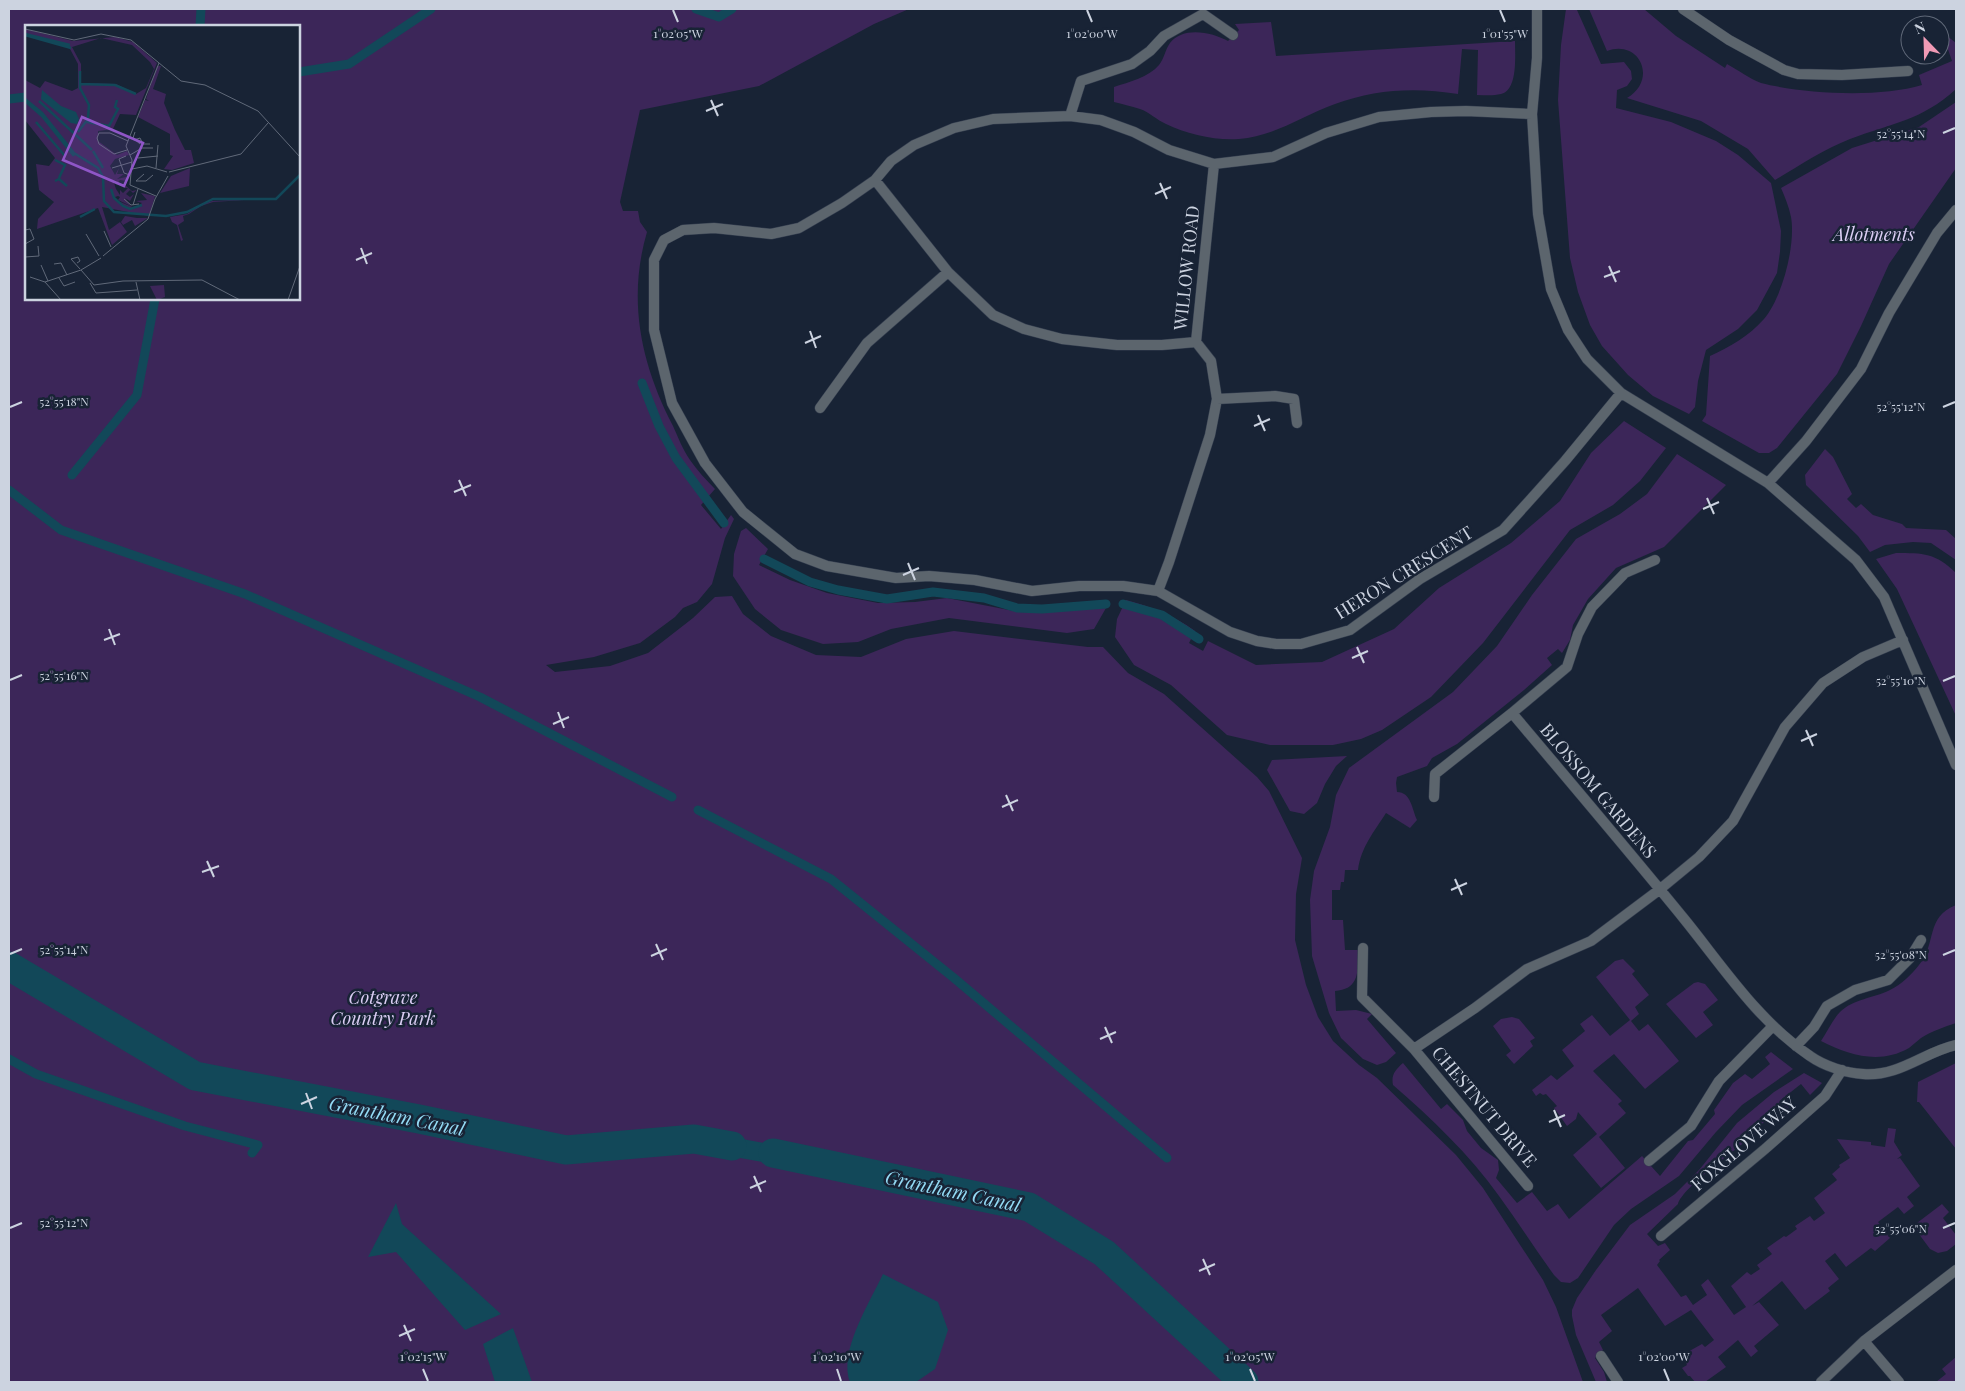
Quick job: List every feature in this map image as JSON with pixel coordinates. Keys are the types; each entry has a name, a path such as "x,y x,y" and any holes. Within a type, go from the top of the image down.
{"street":[{"path":"1537,9 1537,58 1532,114 1538,214 1551,289 1568,330 1587,359 1620,393 1768,483 1856,560 1884,597 1956,765"},
{"path":"1690,11 1758,57 1798,74 1842,75 1908,71"},
{"path":"1070,116 1081,81 1132,64 1150,51 1164,36 1203,14 1233,35"},
{"name":"HERON CRESCENT","path":"1532,114 1466,111 1379,117 1326,132 1273,157 1214,164 1169,150 1134,132 1101,120 1070,116 993,119 954,128 914,145 891,161 875,180 842,203 799,228 771,234 714,228 683,230 664,240 654,260 654,330 672,403 705,463 743,512 795,554 827,566 896,578 929,576 975,580 1032,591 1079,586 1123,586 1158,591 1230,632 1257,641 1276,644 1301,644 1350,630 1420,579 1503,530 1565,461 1620,393"},
{"name":"WILLOW ROAD","path":"1158,591 1210,435 1217,399 1211,361 1196,342 1214,164"},
{"path":"875,180 948,272 993,315 1024,329 1062,339 1117,345 1196,342"},
{"path":"1768,483 1806,441 1861,369 1888,313 1937,233 1956,210"},
{"path":"820,408 867,343 948,272"},
{"path":"1217,399 1275,396 1294,400 1297,423"},
{"path":"1434,797 1435,774 1567,668 1578,634 1592,607 1625,574 1655,560"},
{"name":"CHESTNUT DRIVE","path":"1414,1049 1528,969 1591,940 1659,890 1699,857 1733,821 1785,727 1824,683 1863,657 1903,640"},
{"name":"BLOSSOM GARDENS","path":"1512,713 1659,890"},
{"path":"1659,890 1735,984 1773,1026 1812,1058 1842,1070 1864,1074 1903,1068 1956,1045"},
{"path":"1796,1046 1814,1027 1827,1006 1855,990 1888,980 1910,958 1921,940"},
{"name":"CHESTNUT DRIVE","path":"1363,948 1362,997 1414,1049 1528,1186"},
{"path":"1649,1161 1691,1126 1719,1081 1773,1026"},
{"name":"FOXGLOVE WAY","path":"1661,1236 1825,1096 1842,1070"},
{"path":"1821,1382 1864,1341 1956,1270"},
{"path":"1864,1341 1899,1382"},
{"path":"1601,1356 1618,1382"}],"green space":[{"name":"Cotgrave Country Park","path":"9,9 909,9 874,24 759,86 640,110 620,202 623,211 638,211 640,222 647,232 638,282 640,331 645,355 662,403 687,456 715,489 701,505 721,529 731,515 734,519 725,538 712,584 697,602 683,608 675,617 640,643 594,657 546,665 555,672 610,666 648,653 693,618 715,597 732,596 743,614 771,636 816,655 861,657 906,639 954,631 1088,647 1103,647 1128,673 1164,694 1257,777 1269,791 1302,858 1296,894 1295,940 1306,985 1318,1017 1333,1041 1359,1065 1377,1078 1456,1155 1483,1188 1543,1280 1556,1307 1583,1382 9,1382"},
{"path":"1566,9 1577,10 1601,64 1624,62 1631,71 1632,79 1627,86 1617,90 1616,108 1671,122 1716,141 1738,155 1771,183 1781,231 1777,273 1757,310 1738,329 1706,350 1698,381 1695,407 1689,414 1653,396 1628,375 1602,346 1590,325 1578,292 1570,258 1558,100 1561,45"},
{"path":"1589,9 1644,9 1676,36 1725,68 1727,64 1761,83 1798,90 1864,93 1885,92 1922,85 1919,75 1943,65 1950,65 1952,61 1950,38 1956,43 1956,89 1943,100 1918,115 1840,143 1775,180 1748,149 1701,121 1627,98 1642,81 1641,63 1636,56 1628,51 1619,49 1607,51"},
{"path":"1271,22 1276,56 1515,41 1513,79 1506,91 1501,94 1477,95 1478,50 1462,49 1458,94 1411,90 1365,95 1335,104 1265,134 1239,139 1211,138 1192,134 1166,124 1143,110 1114,102 1114,87 1150,73 1161,63 1170,43 1182,34 1206,33 1228,41 1239,30 1235,24"},
{"name":"Allotments","path":"1956,102 1956,168 1889,264 1837,374 1777,448 1769,453 1759,453 1702,421 1706,415 1710,356 1739,341 1752,331 1771,310 1782,285 1789,256 1792,229 1791,217 1781,188 1852,148 1919,127"},
{"path":"1624,421 1666,448 1640,481 1613,505 1570,530 1483,643 1431,697 1382,730 1361,739 1333,745 1270,745 1227,735 1171,685 1134,665 1115,637 1117,619 1126,600 1162,612 1187,625 1195,631 1189,643 1203,651 1208,641 1256,665 1322,662 1394,629 1439,588 1511,543 1560,501 1591,453"},
{"path":"1825,449 1833,457 1852,494 1847,499 1856,508 1861,504 1873,515 1902,524 1906,528 1946,530 1956,539 1956,560 1931,543 1913,542 1885,545 1870,552 1858,536 1806,485 1805,475"},
{"path":"1677,454 1726,485 1664,547 1616,568 1588,599 1573,625 1570,640 1562,653 1558,649 1547,658 1552,665 1524,690 1457,744 1432,758 1427,766 1397,777 1397,792 1402,793 1408,798 1417,820 1410,828 1386,813 1365,847 1358,870 1345,870 1344,882 1341,882 1340,890 1332,890 1332,920 1343,920 1345,950 1358,950 1356,978 1349,987 1335,991 1336,1011 1356,1010 1372,1014 1367,1019 1396,1053 1386,1062 1377,1065 1363,1059 1341,1038 1329,1013 1312,956 1310,900 1314,871 1330,827 1336,795 1349,768 1453,692 1497,646 1532,595 1576,539 1620,514 1647,494"},
{"path":"746,528 768,549 759,565 790,580 827,593 878,603 915,602 947,598 1014,611 1106,608 1094,629 1067,633 949,618 891,629 858,642 823,644 781,630 755,609 733,576 734,554 741,531"},
{"path":"1896,553 1922,554 1935,558 1949,566 1956,573 1956,716 1897,589 1876,559"},
{"path":"1347,756 1336,766 1325,784 1317,803 1304,814 1290,811 1267,770 1272,760"},
{"path":"1956,905 1956,1023 1938,1029 1921,1038 1909,1048 1887,1056 1875,1057 1853,1054 1821,1041 1835,1018 1845,1008 1857,1001 1884,993 1910,976 1924,957 1935,924 1940,916 1946,910"},
{"path":"1623,959 1635,971 1632,974 1649,995 1635,1007 1639,1014 1631,1021 1639,1031 1648,1024 1679,1061 1645,1089 1614,1054 1593,1071 1622,1101 1618,1104 1626,1113 1599,1137 1625,1168 1601,1188 1573,1155 1597,1134 1578,1112 1576,1119 1567,1126 1554,1108 1557,1106 1546,1094 1540,1093 1536,1096 1532,1090 1551,1075 1557,1080 1574,1066 1562,1050 1585,1031 1580,1024 1592,1015 1610,1036 1630,1020 1596,977 1615,961"},
{"path":"1698,982 1705,984 1718,1000 1703,1012 1713,1025 1696,1038 1666,1004"},
{"path":"1512,1017 1519,1019 1535,1038 1530,1041 1533,1046 1514,1064 1506,1055 1511,1051 1493,1026 1501,1019"},
{"path":"1771,1052 1793,1069 1742,1105 1716,1132 1679,1176 1631,1209 1614,1225 1578,1278 1570,1283 1561,1282 1554,1275 1499,1196 1462,1151 1393,1085 1394,1073 1403,1063 1441,1109 1447,1104 1463,1120 1467,1131 1481,1148 1498,1160 1499,1170 1496,1178 1517,1203 1532,1192 1547,1211 1558,1204 1569,1219 1642,1156 1660,1176 1688,1141 1693,1140 1715,1114 1714,1110 1733,1083 1745,1074 1752,1079 1770,1064 1765,1057"},
{"path":"1956,1063 1956,1149 1919,1102 1917,1102 1918,1082"},
{"path":"1804,1073 1822,1083 1810,1095 1801,1084 1782,1099 1790,1110 1766,1120 1757,1133 1700,1178 1678,1204 1647,1234 1658,1246 1665,1243 1670,1250 1659,1260 1657,1265 1681,1297 1686,1295 1693,1305 1707,1295 1701,1285 1708,1279 1734,1315 1746,1307 1731,1286 1747,1272 1751,1275 1760,1269 1757,1265 1772,1254 1767,1248 1797,1229 1795,1226 1810,1216 1814,1221 1825,1213 1814,1198 1837,1180 1832,1174 1840,1167 1839,1165 1850,1158 1837,1139 1871,1142 1871,1145 1885,1147 1888,1128 1896,1129 1894,1142 1902,1155 1897,1159 1900,1158 1920,1186 1907,1197 1914,1206 1904,1214 1898,1207 1878,1222 1890,1238 1875,1251 1871,1248 1846,1267 1835,1253 1825,1261 1839,1279 1828,1288 1830,1291 1805,1310 1782,1281 1752,1306 1759,1302 1779,1325 1754,1346 1758,1351 1751,1357 1738,1340 1718,1357 1726,1367 1705,1382 1695,1382 1682,1368 1687,1365 1688,1361 1684,1354 1702,1344 1705,1347 1714,1340 1691,1310 1665,1326 1638,1288 1601,1315 1612,1331 1599,1342 1603,1350 1595,1358 1604,1372 1607,1382 1596,1382 1576,1335 1572,1310 1577,1298 1630,1225 1675,1194 1699,1170 1737,1123 1774,1092"},
{"path":"1942,1204 1949,1212 1943,1218 1956,1235 1956,1244 1947,1251 1938,1253 1930,1249 1913,1226"},
{"path":"1956,1357 1956,1382 1936,1382 1946,1374 1942,1369"}],"water":[{"path":"688,1129 802,1150 810,1160 801,1169 684,1148 694,1139"},
{"path":"396,1203 402,1224 501,1314 465,1330 396,1252 368,1257"},
{"path":"883,1274 938,1302 948,1330 935,1369 916,1382 850,1382 847,1370 852,1342 857,1327"},
{"path":"513,1328 532,1382 495,1382 483,1344"}],"waterway":[{"path":"200,25 201,9"},
{"path":"300,72 349,64 431,9"},
{"path":"696,9 719,17 732,9"},
{"path":"9,99 25,97"},
{"path":"72,475 137,395 155,300"},
{"path":"642,383 659,426 676,458 724,523"},
{"path":"9,490 61,530 245,594 480,697 672,797"},
{"path":"764,559 810,582 838,590 887,599 933,592 984,598 1017,608 1042,609 1106,604"},
{"path":"1123,604 1162,615 1199,639"},
{"path":"698,810 831,879 954,978 1167,1158"},
{"name":"Grantham Canal","path":"9,966 195,1076 419,1119 566,1150 694,1139 732,1146"},
{"path":"9,1059 36,1074 185,1126 258,1145 252,1153"},
{"name":"Grantham Canal","path":"773,1153 1029,1207 1104,1253 1244,1382"}]}
